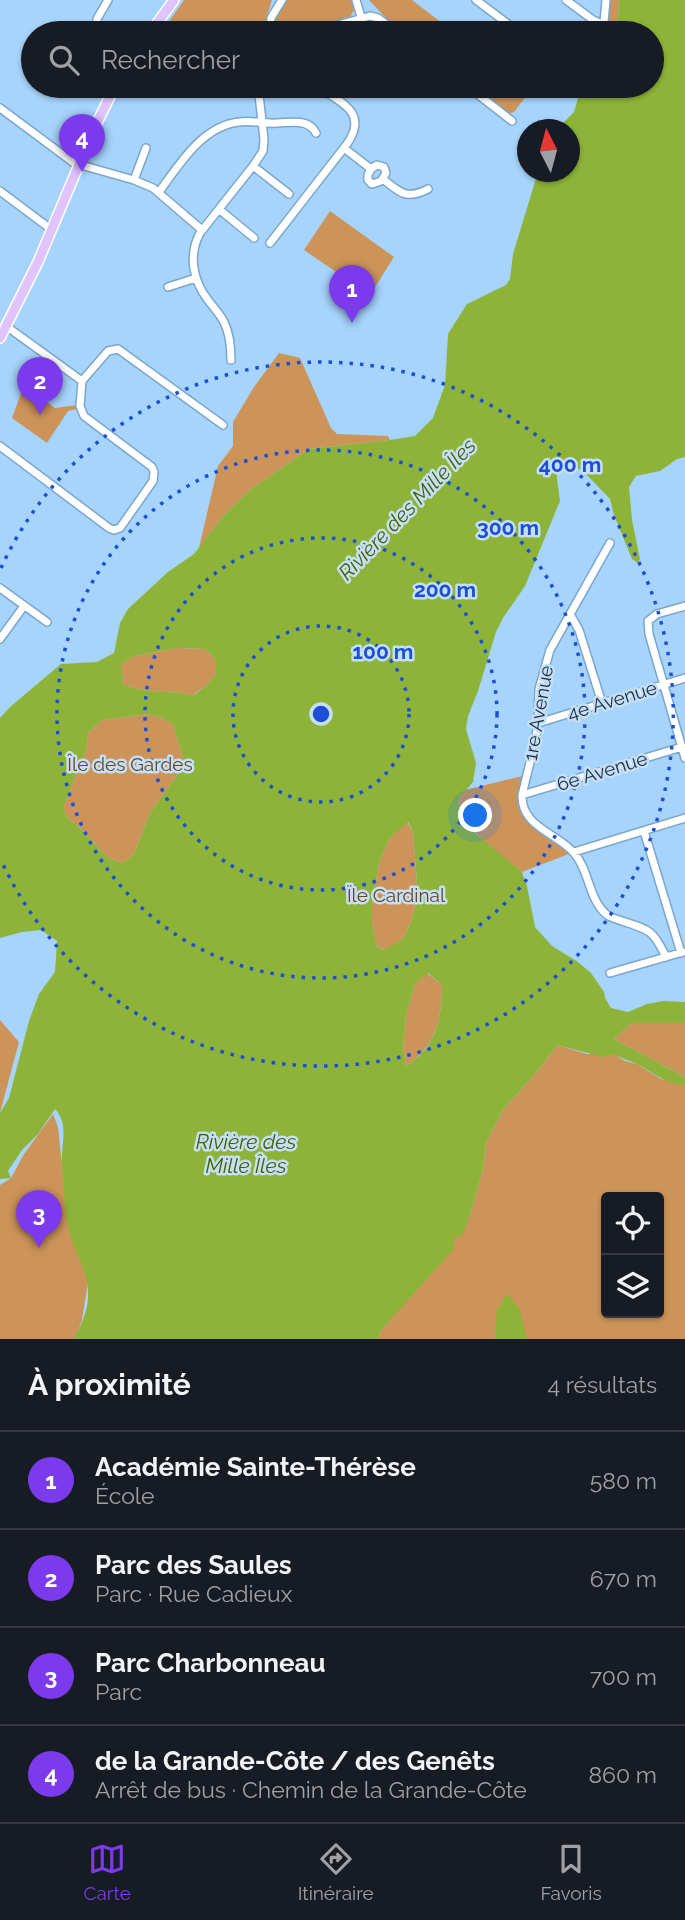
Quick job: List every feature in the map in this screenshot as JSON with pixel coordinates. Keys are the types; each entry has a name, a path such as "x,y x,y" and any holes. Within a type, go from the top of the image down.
{"main road":[{"path":"159,21 174,0"},
{"path":"0,338 25,290 110,98"}],"street":[{"path":"97,21 108,0"},
{"path":"271,21 282,0"},
{"path":"356,0 361,17"},
{"path":"476,0 504,21"},
{"path":"566,0 594,21"},
{"path":"605,21 606,0"},
{"path":"348,21 375,16 382,21"},
{"path":"231,359 231,344 226,327 202,293 196,278 194,250 202,230 263,151 259,98"},
{"path":"270,243 355,130 355,117 334,98"},
{"path":"482,98 512,121"},
{"path":"0,108 72,162 134,180 159,192 202,230"},
{"path":"159,192 186,157 222,126 254,121 270,124 306,123 313,127 316,133"},
{"path":"134,180 146,148"},
{"path":"344,148 371,169"},
{"path":"378,165 383,166 386,172 377,184 370,183 368,177 371,169 378,165"},
{"path":"253,166 289,194"},
{"path":"383,179 406,195 428,188"},
{"path":"0,191 52,230"},
{"path":"220,210 254,238"},
{"path":"168,287 196,278"},
{"path":"6,326 82,381"},
{"path":"0,446 114,530 120,528 153,481 155,472 82,414 79,398 82,381 108,351 118,349 223,425"},
{"name":"1re Avenue","path":"522,795 535,742 539,689 550,650 610,543"},
{"path":"0,588 47,622"},
{"path":"0,639 24,606"},
{"path":"685,606 657,614 648,621 649,634 685,758"},
{"path":"570,614 579,630 602,703"},
{"name":"4e Avenue","path":"538,723 685,678"},
{"name":"6e Avenue","path":"522,795 682,747"},
{"path":"522,795 526,814 543,831 573,852 582,866 595,900 609,916 650,930 659,941 666,957"},
{"path":"573,852 685,818"},
{"path":"610,973 683,952 644,831"}],"green space":[{"path":"184,0 272,0 267,21 169,21"},
{"path":"286,0 354,0 355,8 351,16 338,21 274,21"},
{"path":"369,0 412,0 439,21 390,21"},
{"path":"608,0 619,0 618,21 607,21"},
{"path":"487,98 525,98 514,112 508,114"},
{"path":"330,211 394,257 370,295 304,250"},
{"path":"279,353 300,358 331,428 337,434 388,436 390,440 309,449 250,490 224,515 199,548 218,466 233,446 233,422"},
{"path":"24,385 55,408 77,405 77,409 68,411 47,443 12,418"},
{"path":"178,648 205,649 216,660 216,674 193,695 140,689 123,684 120,664 134,656"},
{"name":"Île des Gardes","path":"148,714 173,724 185,764 150,813 134,854 123,863 108,858 69,820 63,808 86,750 88,733 102,720"},
{"path":"527,775 522,795 526,814 574,852 522,872 472,828 459,808 459,799 465,790"},
{"name":"Ïle Cardinal","path":"407,822 413,831 418,897 403,939 385,950 377,947 372,925 372,905 379,863 389,839"},
{"path":"427,973 442,985 439,1020 431,1041 406,1066 403,1047 406,1016 415,983"},
{"path":"0,1020 19,1042 0,1113"},
{"path":"632,1023 685,1023 685,1077 614,1039"},
{"path":"557,1045 587,1054 614,1054 661,1079 685,1085 685,1339 377,1339 382,1329 454,1241 470,1215 483,1169 486,1143 503,1110"},
{"path":"53,1114 58,1127 67,1213 88,1282 82,1320 75,1339 0,1339 0,1185 11,1178 24,1154"}],"water":[{"name":"Rivière des Mille Îles","path":"619,0 685,0 685,457 677,459 660,471 636,476 629,487 640,559 638,563 632,559 610,499 586,474 567,460 561,460 557,466 560,501 525,586 496,632 468,716 466,729 476,763 473,782 458,803 464,819 475,833 522,872 535,927 552,946 591,973 611,1008 628,1012 663,1001 685,1002 685,1023 632,1023 614,1039 685,1077 685,1085 666,1081 614,1054 603,1057 557,1045 503,1110 486,1143 483,1169 463,1234 457,1236 453,1250 382,1329 377,1339 74,1339 86,1311 87,1285 67,1223 62,1167 63,1129 60,1115 55,1109 8,1171 11,1178 0,1179 0,1113 9,1098 29,1021 39,994 55,972 57,941 41,930 0,938 0,718 61,664 97,662 114,653 120,623 128,609 168,572 194,554 224,515 250,490 309,449 415,436 433,418 445,385 448,334 467,304 506,285 510,279 513,254 535,182 580,182 580,119 567,119 574,112 578,98 664,98 664,21 618,21","holes":["178,648 205,649 216,660 216,674 194,695 140,689 123,684 121,664 134,656","148,714 173,724 185,764 150,813 134,854 123,863 108,858 69,820 63,808 86,750 88,733 102,720","408,822 413,831 418,897 403,939 384,950 377,947 372,925 372,905 379,863 389,839","428,973 442,985 439,1020 431,1041 416,1059 406,1066 403,1047 406,1016 415,983"]},
{"path":"509,1295 520,1310 527,1339 495,1339 497,1309 505,1296"}],"place":[{"name":"de la Grande-Côte / des Genêts","path":"82,172"},
{"name":"Académie Sainte-Thérèse","path":"352,323"},
{"name":"Parc des Saules","path":"40,415"},
{"name":"Parc Charbonneau","path":"39,1248"}]}
